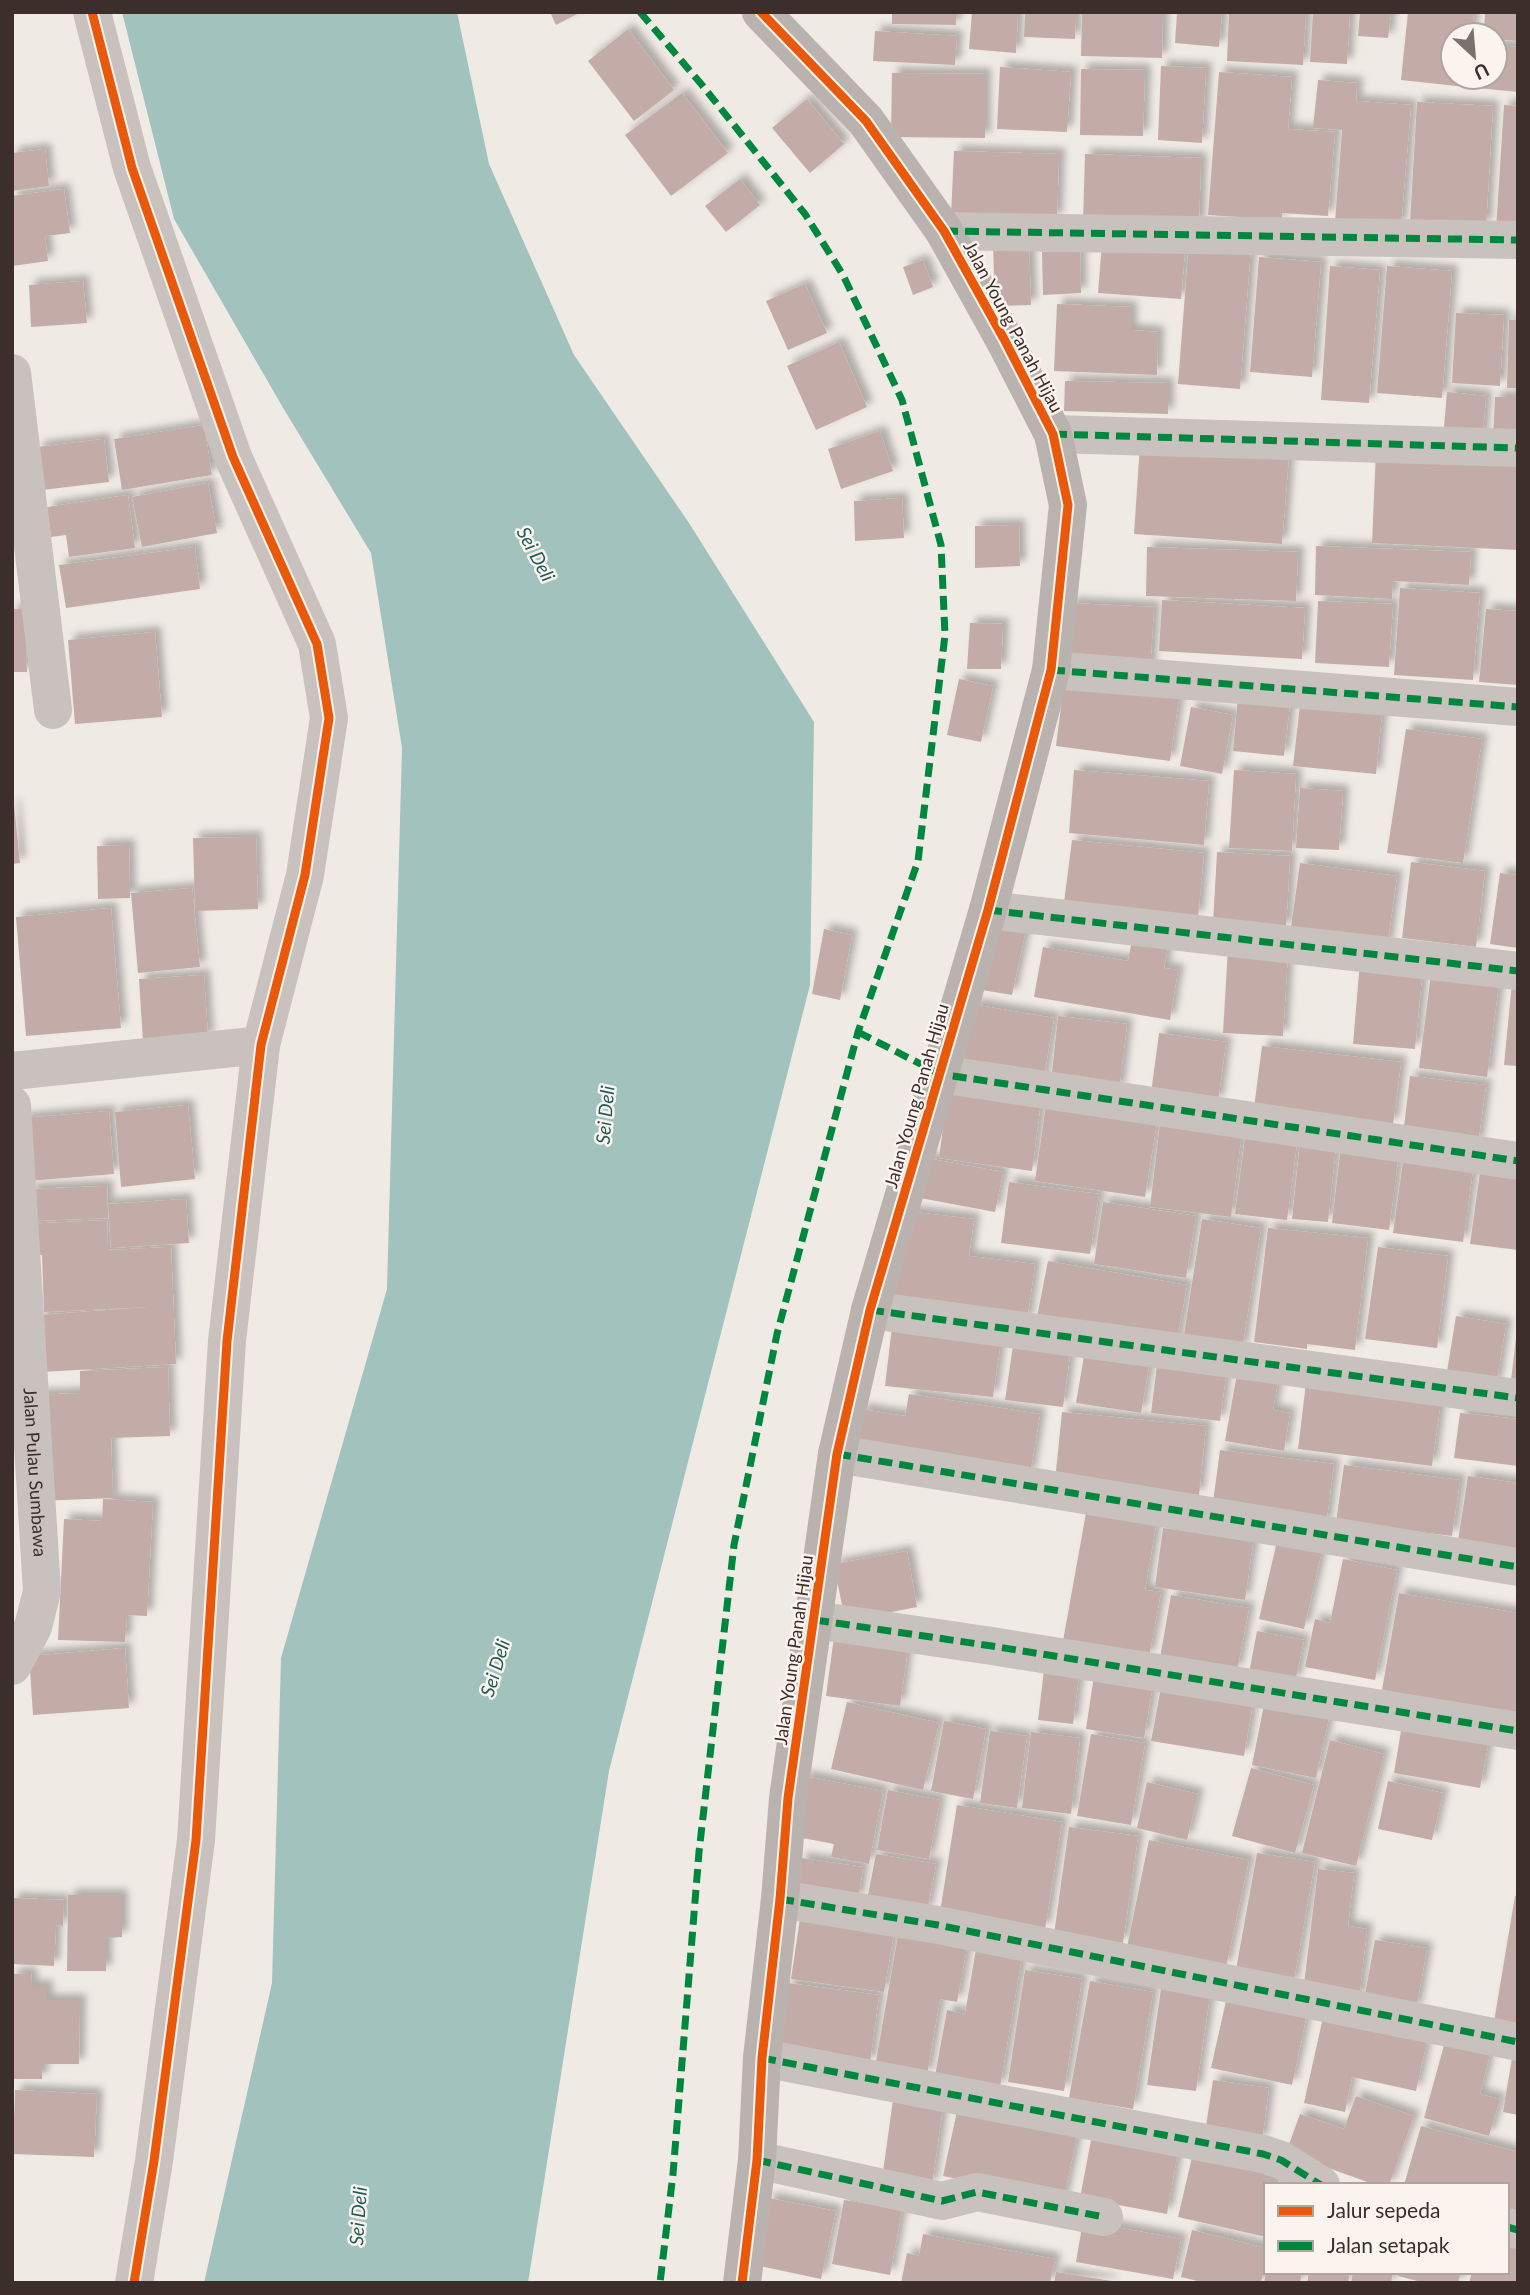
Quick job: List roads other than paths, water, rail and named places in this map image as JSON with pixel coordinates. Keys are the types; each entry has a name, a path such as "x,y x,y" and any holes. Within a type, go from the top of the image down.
{"street":[{"path":"92,12 132,168 233,457 317,644 329,718 305,875 261,1045 227,1341 196,1840 155,2161 134,2283"},
{"name":"Jalan Young Panah Hijau","path":"742,2283 757,2160 762,2058 788,1798 837,1454 870,1310 988,910 1051,670 1068,505 1053,434 1004,338 944,231 866,121 761,12"},
{"path":"944,231 1518,240"},
{"path":"12,373 25,571 53,710"},
{"path":"1053,434 1518,448"},
{"path":"1051,670 1518,707"},
{"path":"988,910 1518,971"},
{"path":"12,1071 261,1045"},
{"path":"940,1074 1518,1161"},
{"name":"Jalan Pulau Sumbawa","path":"12,1105 41,1591 33,1626 12,1666"},
{"path":"870,1310 1518,1398"},
{"path":"837,1454 1518,1567"},
{"path":"814,1620 1518,1731"},
{"path":"779,1899 938,1925 1518,2042"},
{"path":"762,2058 1263,2154 1280,2160 1318,2183"},
{"path":"757,2160 942,2201 977,2192 1104,2217"}],"water":[{"name":"Sei Deli","path":"122,12 457,12 489,164 574,355 689,523 814,722 810,985 609,1771 528,2283 204,2283 272,1983 281,1658 387,1289 402,748 371,553 174,219"}]}
